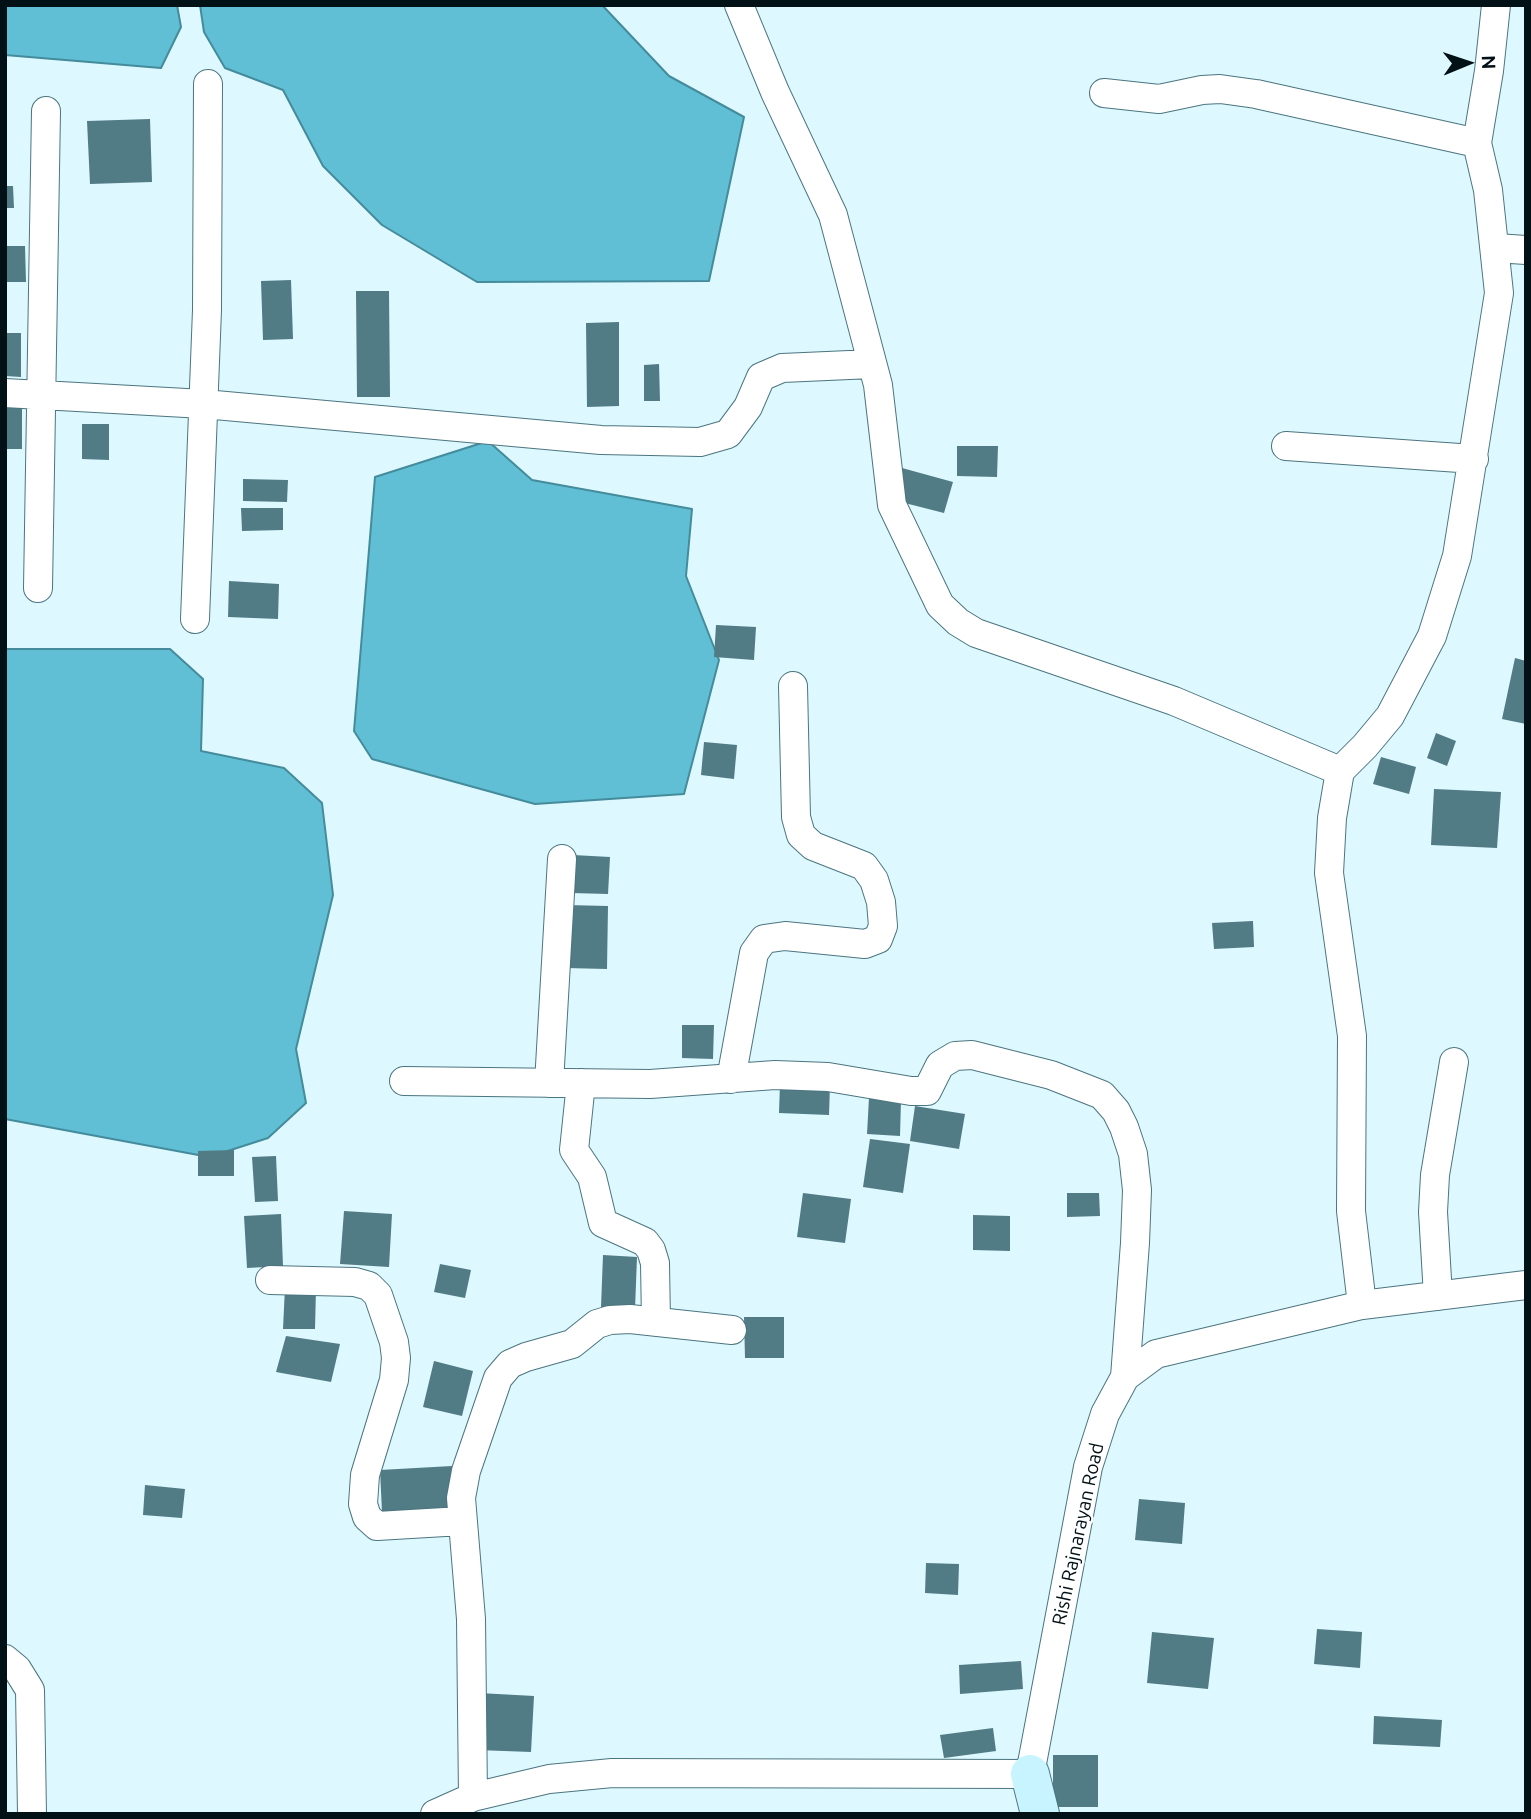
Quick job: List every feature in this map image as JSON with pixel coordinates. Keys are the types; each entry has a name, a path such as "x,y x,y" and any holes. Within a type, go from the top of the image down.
{"main road":[{"name":"Rishi Rajnarayan Road","path":"1030,1774 1040,1814"}],"street":[{"path":"739,5 775,92 833,215 878,385 892,505 940,605 958,622 976,633 1174,701 1340,771"},
{"path":"1362,1305 1351,1211 1352,1036 1329,873 1332,818 1340,771 1365,747 1390,716 1432,636 1457,556 1499,293 1488,190 1477,143 1496,5"},
{"path":"195,620 207,310 208,84"},
{"path":"1104,93 1159,99 1220,89 1256,94 1477,143"},
{"path":"38,589 46,111"},
{"path":"1496,248 1526,250"},
{"path":"5,393 204,404 601,440 700,442 729,434 748,407 761,377 782,368 872,364"},
{"path":"1286,446 1474,459"},
{"path":"730,1079 754,953 764,939 785,936 864,944 878,939 883,926 881,902 874,880 864,866 813,846 800,835 796,817 793,686"},
{"path":"550,1083 562,859"},
{"path":"404,1081 650,1084 775,1075 828,1077 911,1091 927,1091 940,1065 955,1056 972,1055 1051,1075 1102,1095 1116,1111 1124,1127 1133,1154 1137,1190 1125,1377"},
{"path":"1438,1296 1433,1212 1435,1175 1454,1062"},
{"path":"581,1083 574,1150 592,1177 603,1223 645,1242 651,1250 655,1263 656,1322"},
{"path":"270,1280 355,1282 369,1286 378,1295 394,1342 396,1358 394,1380 365,1475 363,1504 367,1517 377,1526 461,1521"},
{"name":"Rishi Rajnarayan Road","path":"1030,1774 1088,1467 1105,1414 1125,1377 1156,1354 1362,1305 1526,1285"},
{"path":"732,1330 610,1320 597,1324 572,1344 510,1364 498,1378 466,1471 461,1498 471,1619 454,1808 548,1779 612,1773 1030,1774"},
{"path":"5,1659 17,1669 30,1690 32,1814"}],"water":[{"path":"5,5 177,5 181,27 161,68 5,55"},
{"path":"200,5 602,5 669,76 744,117 709,281 477,282 382,225 323,166 283,90 225,68 204,32"},
{"path":"488,441 532,480 692,509 686,576 719,660 684,794 535,804 372,759 354,731 375,477"},
{"path":"5,649 170,649 203,679 201,751 284,768 322,803 333,895 296,1049 306,1103 268,1138 209,1157 5,1119"}],"building":[{"path":"150,119 152,182 90,184 87,121"},
{"path":"5,186 13,186 14,208 5,208"},
{"path":"5,246 25,246 26,282 5,282"},
{"path":"291,280 293,339 263,340 261,281"},
{"path":"356,291 389,291 390,397 357,397"},
{"path":"619,322 619,406 587,407 586,323"},
{"path":"5,333 21,333 21,377 5,376"},
{"path":"659,364 660,401 644,401 644,365"},
{"path":"5,395 22,395 22,449 5,449"},
{"path":"82,424 109,424 109,460 82,459"},
{"path":"957,446 998,446 997,477 957,476"},
{"path":"902,468 953,482 944,513 893,500"},
{"path":"243,479 288,480 287,502 243,501"},
{"path":"241,508 283,508 283,530 242,531"},
{"path":"229,581 279,584 278,619 228,617"},
{"path":"716,625 756,627 754,660 714,657"},
{"path":"1515,658 1526,661 1526,724 1502,719"},
{"path":"1436,733 1456,741 1447,766 1427,758"},
{"path":"704,742 737,745 734,779 701,775"},
{"path":"1381,757 1416,767 1409,794 1373,784"},
{"path":"1434,789 1501,792 1497,848 1431,845"},
{"path":"573,855 610,857 608,894 571,893"},
{"path":"566,905 608,906 607,969 566,968"},
{"path":"1253,921 1254,947 1214,949 1212,923"},
{"path":"682,1025 714,1025 713,1059 682,1058"},
{"path":"780,1083 830,1085 829,1115 779,1113"},
{"path":"869,1098 901,1100 900,1136 867,1134"},
{"path":"915,1106 965,1114 959,1149 910,1141"},
{"path":"870,1139 910,1144 903,1193 863,1187"},
{"path":"234,1150 234,1176 198,1176 198,1151"},
{"path":"276,1156 278,1201 255,1202 252,1157"},
{"path":"803,1193 851,1199 845,1243 797,1237"},
{"path":"1067,1193 1099,1193 1100,1216 1067,1217"},
{"path":"344,1211 392,1214 389,1267 340,1264"},
{"path":"281,1214 283,1266 247,1268 244,1216"},
{"path":"973,1215 1010,1216 1010,1251 973,1250"},
{"path":"603,1255 637,1257 635,1309 601,1307"},
{"path":"440,1264 471,1270 465,1298 434,1292"},
{"path":"285,1287 316,1288 315,1329 283,1329"},
{"path":"744,1317 784,1317 784,1358 745,1358"},
{"path":"286,1336 340,1344 331,1382 276,1372"},
{"path":"434,1361 473,1371 462,1416 423,1407"},
{"path":"452,1466 454,1509 382,1512 380,1470"},
{"path":"145,1485 185,1489 182,1518 143,1515"},
{"path":"1139,1499 1185,1503 1182,1544 1135,1540"},
{"path":"926,1563 959,1564 958,1595 925,1593"},
{"path":"1317,1629 1362,1632 1360,1668 1314,1664"},
{"path":"1152,1632 1214,1638 1208,1689 1147,1683"},
{"path":"1021,1661 1023,1689 960,1694 959,1665"},
{"path":"479,1693 534,1696 531,1752 477,1750"},
{"path":"1374,1716 1442,1720 1440,1747 1373,1744"},
{"path":"993,1728 996,1751 944,1758 940,1735"},
{"path":"1053,1755 1098,1755 1098,1807 1053,1807"}]}
